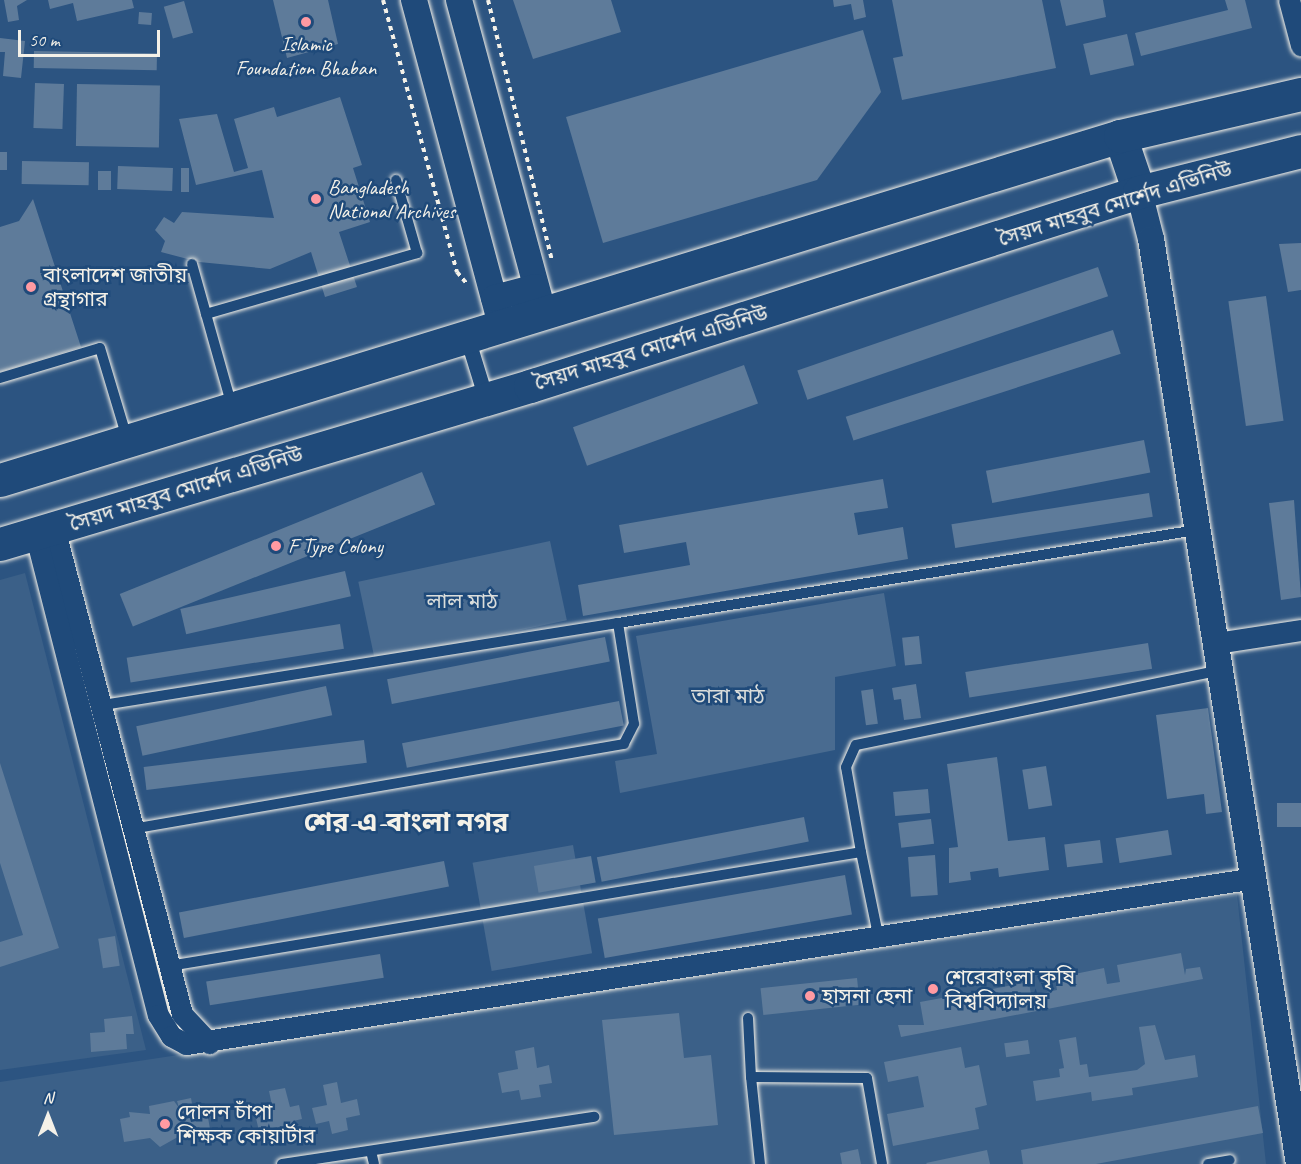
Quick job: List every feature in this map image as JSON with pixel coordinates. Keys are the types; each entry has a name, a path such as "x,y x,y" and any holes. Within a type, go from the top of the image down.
{"main road":[{"path":"0,480 466,334 489,304 1120,136 1301,94"},
{"path":"1120,136 1138,192"},
{"name":"সৈয়দ মাহবুব মোর্শেদ এভিনিউ","path":"0,544 486,399 1138,192 1301,151"}],"street":[{"path":"414,0 489,304"},
{"path":"459,0 543,290"},
{"path":"1289,0 1301,45"},
{"path":"1138,192 1151,239 1299,1164"},
{"path":"466,334 486,399"},
{"path":"45,530 104,705 182,1014 209,1043"},
{"path":"45,530 101,787 158,1015 171,1036 186,1044 209,1043 1254,878"},
{"path":"1216,643 1301,630"},
{"path":"101,787 122,781"}],"lane":[{"path":"206,314 417,253 396,180"},
{"path":"192,264 232,406"},
{"path":"0,378 100,348 128,440"},
{"path":"104,705 1197,530"},
{"path":"134,829 624,744 634,724 618,623"},
{"path":"878,936 846,767 856,745 1221,670"},
{"path":"169,966 861,852"},
{"path":"748,1018 751,1077 760,1164"},
{"path":"751,1077 867,1078 882,1164"},
{"path":"282,1164 594,1117"},
{"path":"371,1151 374,1164"},
{"path":"1208,1164 1230,1160"}],"path":[{"path":"383,0 457,272 489,304"},
{"path":"488,0 554,251 543,290"}],"shaded area":[{"path":"25,573 146,1050 0,1070 0,580"},
{"name":"শেরেবাংলা কৃষি বিশ্ববিদ্যালয়","path":"1237,895 1266,1164 0,1164 0,1082"}],"green space":[{"name":"লাল মাঠ","path":"550,541 567,620 375,661 358,582"},
{"name":"তারা মাঠ","path":"884,593 896,666 835,677 835,750 620,793 615,761 657,754 636,636"},
{"path":"573,845 592,953 492,971 473,863"}],"building":[{"path":"4,0 27,0 17,6 19,20 8,22"},
{"path":"48,0 132,0 134,8 77,21 73,3 50,9"},
{"name":"Islamic Foundation Bhaban","path":"273,0 328,0 338,44 287,58"},
{"path":"513,0 611,0 621,32 533,59"},
{"path":"833,0 863,0 866,17 854,20 851,4 834,7"},
{"path":"892,0 1042,0 1056,68 902,100 893,58 903,56"},
{"path":"1060,0 1103,0 1106,17 1066,26"},
{"path":"1225,0 1245,0 1252,28 1141,56 1135,33 1228,10"},
{"path":"184,1 193,33 173,39 164,7"},
{"path":"139,12 152,13 151,25 138,24"},
{"path":"863,30 881,92 817,180 603,243 566,117"},
{"path":"1127,34 1134,65 1090,75 1083,44"},
{"path":"0,38 25,41 21,78 3,76 5,52 0,52"},
{"path":"34,51 157,53 157,70 34,68"},
{"path":"35,83 64,84 62,129 33,128"},
{"path":"77,84 160,85 159,147 76,146"},
{"name":"Bangladesh National Archives","path":"340,97 362,165 353,168 370,222 339,232 357,287 325,297 311,252 270,269 199,262 161,252 165,241 155,230 164,217 174,223 182,212 274,218 262,170 196,185 179,119 217,114 234,172 248,168 234,119 274,107 277,117"},
{"path":"0,152 7,152 7,170 0,170"},
{"path":"22,161 89,162 89,185 22,184"},
{"path":"118,166 173,168 172,191 117,189"},
{"path":"181,168 189,168 189,192 181,192"},
{"path":"98,171 111,171 111,190 98,190"},
{"name":"বাংলাদেশ জাতীয় গ্রন্থাগার","path":"33,199 81,347 0,372 0,227 19,221"},
{"path":"1301,243 1301,290 1288,292 1279,244"},
{"path":"1098,267 1108,296 807,400 797,371"},
{"path":"1266,296 1284,421 1246,426 1228,301"},
{"path":"1113,330 1121,354 853,441 846,417"},
{"path":"744,365 758,404 587,466 573,427"},
{"path":"1144,440 1150,472 992,503 986,471"},
{"name":"F Type Colony","path":"422,472 435,504 133,627 120,594"},
{"path":"883,479 888,508 854,513 858,535 903,527 908,559 583,616 578,585 690,565 686,542 624,553 619,525"},
{"path":"1149,493 1153,517 955,548 951,524"},
{"path":"1294,500 1301,597 1281,600 1269,503"},
{"name":"F Type Colony","path":"345,571 351,596 186,634 180,609"},
{"path":"340,624 344,649 131,682 127,658"},
{"path":"919,636 922,664 905,666 902,638"},
{"path":"605,637 610,662 392,704 387,679"},
{"path":"1148,643 1152,669 969,698 965,672"},
{"path":"916,684 921,718 904,720 901,699 894,700 892,688"},
{"path":"326,686 332,715 142,756 136,726"},
{"path":"873,689 878,724 866,725 861,691"},
{"path":"619,701 624,726 407,768 402,743"},
{"path":"1208,708 1222,812 1206,814 1204,794 1167,799 1156,715"},
{"path":"364,740 367,763 146,790 144,767"},
{"path":"997,757 1008,841 1045,837 1049,870 999,877 998,868 970,872 971,880 949,883 949,848 958,847 947,764"},
{"path":"0,763 59,948 0,967 0,942 23,935 0,863"},
{"path":"1046,766 1052,806 1029,809 1022,770"},
{"path":"928,789 930,813 895,816 893,792"},
{"path":"1277,803 1301,803 1301,827 1277,827"},
{"path":"804,817 809,842 602,882 597,857"},
{"path":"931,819 934,844 901,848 898,823"},
{"path":"1168,830 1172,855 1120,863 1116,838"},
{"path":"1100,840 1103,863 1067,867 1064,844"},
{"path":"935,855 938,895 911,897 908,857"},
{"path":"591,856 596,883 539,893 534,866"},
{"path":"444,861 449,887 184,938 179,913"},
{"path":"845,875 852,914 605,958 598,919"},
{"path":"115,936 120,966 103,968 98,939"},
{"path":"1181,953 1185,975 1186,969 1200,967 1203,979 901,1037 898,1025 924,1025 920,1002 969,993 972,1010 980,1008 977,992 1029,982 1031,995 1057,990 1055,978 1104,968 1107,984 1120,982 1117,965"},
{"path":"380,954 384,978 210,1005 206,982"},
{"name":"হাসনা হেনা","path":"857,978 860,1005 763,1015 761,988"},
{"path":"679,1013 684,1058 711,1055 718,1125 614,1135 602,1020"},
{"path":"132,1016 134,1034 126,1034 127,1049 91,1052 90,1033 105,1032 104,1019"},
{"path":"1155,1025 1165,1060 1195,1055 1198,1077 1132,1088 1133,1095 1092,1101 1091,1092 1036,1101 1033,1081 1060,1077 1059,1069 1064,1068 1059,1040 1076,1037 1080,1065 1087,1064 1089,1077 1137,1070 1145,1064 1139,1027"},
{"path":"1028,1040 1030,1054 1006,1057 1004,1043"},
{"path":"534,1047 537,1068 549,1065 552,1083 539,1085 541,1097 521,1100 519,1090 502,1093 498,1073 518,1069 515,1051"},
{"path":"961,1047 965,1068 979,1065 987,1105 975,1108 979,1129 893,1146 887,1114 924,1107 918,1076 888,1082 884,1062"},
{"path":"337,1082 341,1103 357,1099 360,1115 346,1118 348,1130 332,1134 329,1121 316,1124 312,1108 327,1105 323,1085"},
{"path":"285,1088 290,1107 299,1105 302,1119 293,1121 296,1135 279,1139 277,1127 259,1131 255,1114 273,1110 269,1091"},
{"name":"দোলন চাঁপা শিক্ষক কোয়ার্টার","path":"191,1098 193,1109 206,1106 210,1129 185,1133 160,1147 150,1138 124,1142 120,1119 130,1117 129,1112 150,1114 149,1106 174,1101 179,1108 177,1101"},
{"path":"1258,1106 1263,1133 1096,1164 1023,1164 1021,1150"},
{"path":"858,1149 861,1164 842,1164 840,1153"},
{"path":"987,1150 990,1164 926,1163"}],"place":[{"name":"Islamic Foundation Bhaban","path":"306,22"},
{"name":"Bangladesh National Archives","path":"316,199"},
{"name":"বাংলাদেশ জাতীয় গ্রন্থাগার","path":"31,287"},
{"name":"F Type Colony","path":"276,546"},
{"name":"শেরেবাংলা কৃষি বিশ্ববিদ্যালয়","path":"933,989"},
{"name":"হাসনা হেনা","path":"810,996"},
{"name":"দোলন চাঁপা শিক্ষক কোয়ার্টার","path":"165,1124"}],"district":[{"name":"শের-এ-বাংলা নগর","path":"406,823"}]}
